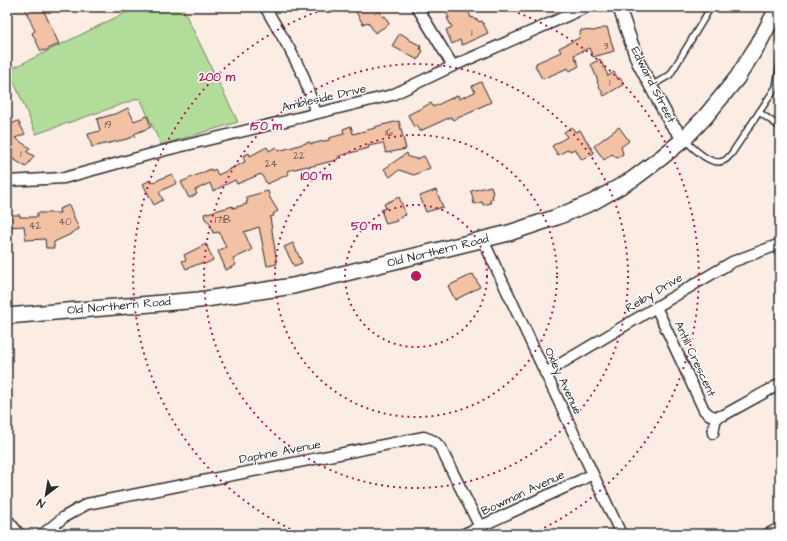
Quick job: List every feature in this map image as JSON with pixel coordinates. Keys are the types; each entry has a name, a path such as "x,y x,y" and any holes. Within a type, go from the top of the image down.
{"main road":[{"name":"Old Northern Road","path":"7,316 199,300 293,286 483,240 557,218 592,202 626,183 662,158 684,139 705,117 737,78 770,24 778,7"}],"street":[{"path":"265,7 303,75 316,113"},
{"path":"417,7 453,66"},
{"name":"Ambleside Drive","path":"7,181 64,178 166,150 392,95 453,66 587,7"},
{"name":"Edward Street","path":"618,7 638,62 670,122 684,139"},
{"name":"Oxley Avenue","path":"483,240 621,534"},
{"name":"Reiby Drive","path":"545,373 732,262 780,244"},
{"name":"Antill Crescent","path":"656,307 704,410 709,415 716,417"},
{"path":"713,433 716,417 724,415 780,384"},
{"name":"Daphne Avenue","path":"43,534 64,517 88,504 424,437 434,440 440,447 480,527"},
{"name":"Bowman Avenue","path":"464,534 592,474"},
{"path":"7,519 20,534"},
{"path":"768,534 780,528"}],"lane":[{"path":"651,86 670,75 711,7"},
{"path":"684,139 705,157 714,162 722,162 728,158 776,87 780,63"},
{"path":"759,112 780,127"}],"green space":[{"path":"137,7 182,7 238,122 161,145 140,98 36,134 9,70"}],"building":[{"path":"24,7 42,7 59,44 41,51 32,33 35,31"},
{"path":"353,7 377,7 383,17 385,16 389,24 375,33 368,22 363,24"},
{"path":"448,7 467,7 471,18 473,17 475,20 477,19 479,22 482,21 488,33 462,45 460,40 452,44 446,30 452,27 447,18 449,18 446,12 449,11"},
{"path":"607,27 614,51 593,57 589,48 574,55 579,66 570,71 568,68 542,79 535,65 537,64 536,63 561,52 559,48 579,38 581,30 594,31"},
{"path":"400,33 421,46 420,49 423,51 418,60 392,46"},
{"path":"600,59 608,76 614,72 618,79 620,78 624,84 604,96 597,82 598,81 591,64"},
{"path":"481,82 491,102 453,120 451,117 420,131 417,125 414,127 408,115 431,103 433,107 458,95 459,99 475,92 472,86"},
{"path":"128,108 134,121 147,116 151,127 134,134 135,136 127,139 92,147 88,134 100,131 97,119 118,113"},
{"path":"18,121 25,134 15,138 30,148 27,152 34,156 26,167 7,155 7,126"},
{"path":"399,121 406,149 386,153 383,143 368,146 369,148 339,156 337,160 287,171 289,174 267,184 261,174 237,184 235,180 213,191 210,183 195,190 197,194 189,198 181,182 211,169 212,171 215,169 218,175 245,162 243,156 249,153 250,156 267,147 269,151 276,147 278,151 310,142 311,144 329,140 329,138 344,134 343,129 351,126 353,134"},
{"path":"572,127 575,132 580,130 594,153 582,160 575,149 570,151 569,149 558,155 552,146 567,137 564,132"},
{"path":"619,127 629,141 621,147 623,154 617,158 612,154 604,160 594,146"},
{"path":"407,153 408,157 417,159 424,156 430,168 414,175 399,170 390,177 384,169"},
{"path":"172,174 177,183 159,192 163,200 154,205 143,184 150,180 151,183"},
{"path":"491,186 493,199 490,200 491,203 483,205 482,202 474,204 471,191"},
{"path":"436,190 443,207 426,212 420,196"},
{"path":"268,191 270,198 278,211 273,214 274,216 270,217 277,264 267,266 259,227 244,232 252,250 233,259 236,265 226,270 218,251 226,247 219,232 213,233 210,223 205,219 204,214 233,206 233,208 247,204 246,202 248,201 246,197"},
{"path":"399,197 406,215 396,219 397,221 386,224 381,210 386,208 384,204"},
{"path":"69,205 79,229 54,242 54,248 46,248 45,239 26,240 24,226 7,227 7,215 37,217 37,213 60,213 59,209"},
{"path":"293,243 302,263 294,266 284,247"},
{"path":"206,244 213,260 205,264 201,263 186,269 182,261 186,260 184,255"},
{"path":"473,274 480,287 455,300 448,286"}]}
